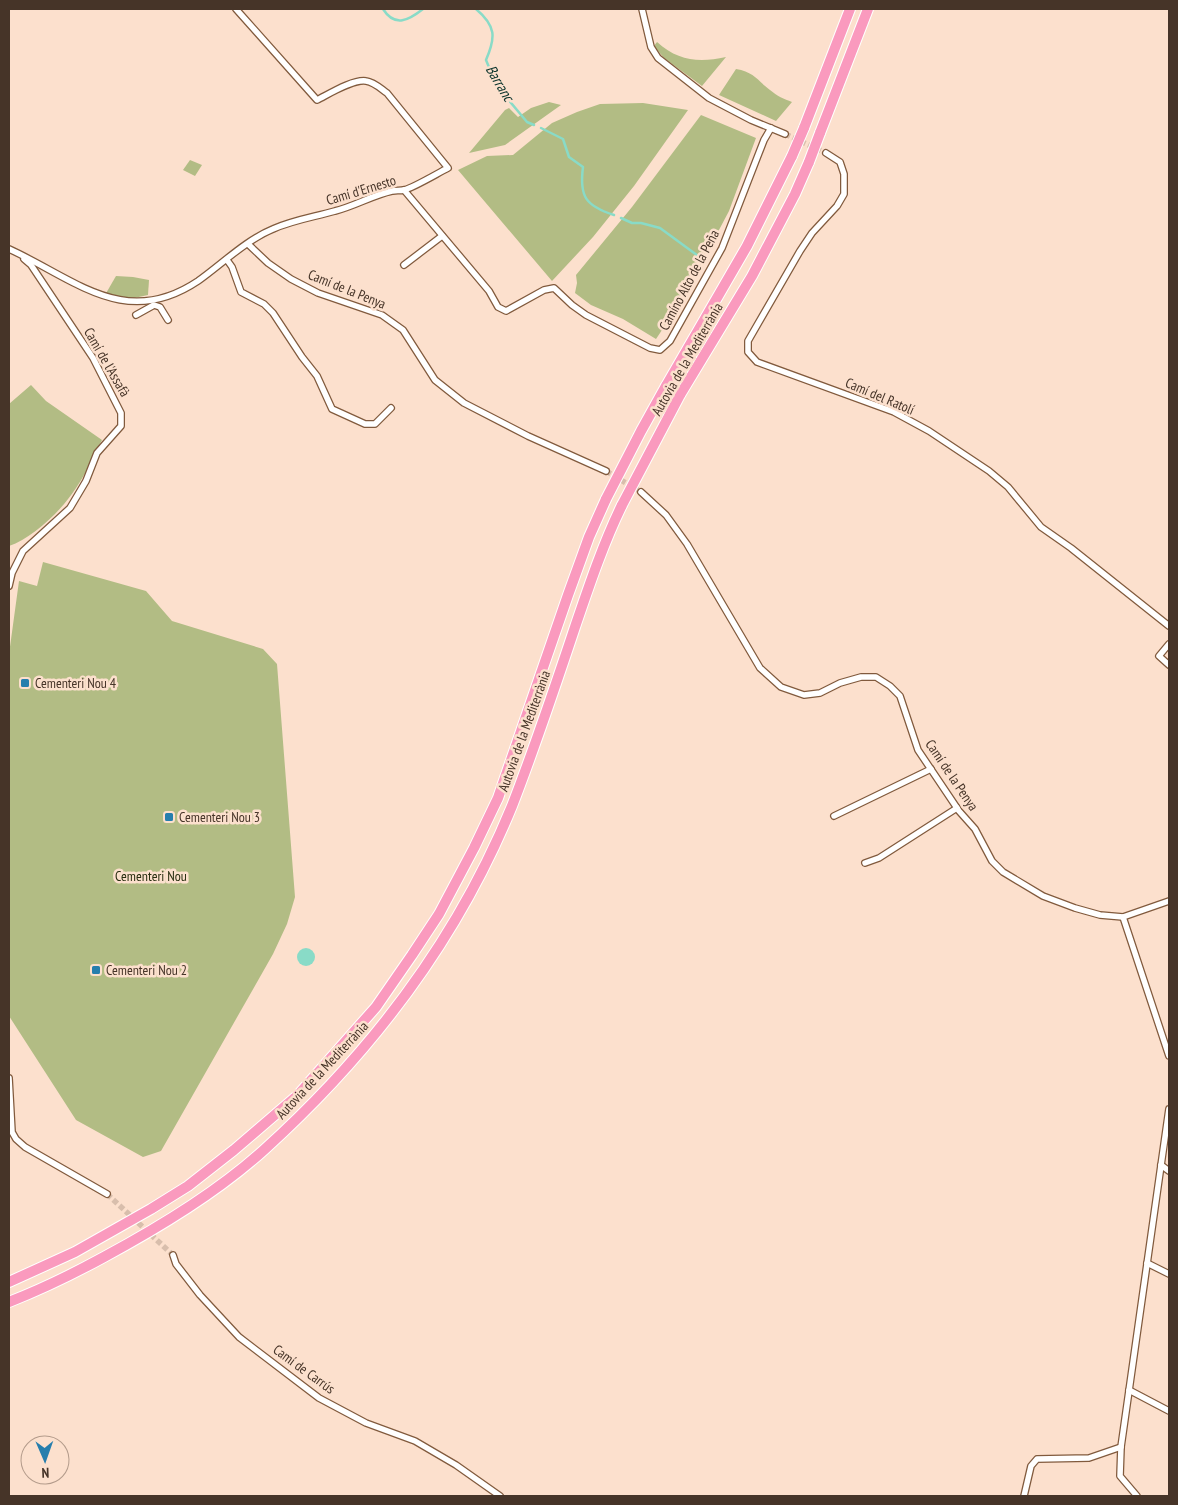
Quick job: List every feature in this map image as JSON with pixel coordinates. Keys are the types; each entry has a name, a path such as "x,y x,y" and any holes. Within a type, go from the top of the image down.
{"highway":[{"name":"Autovia de la Mediterrània","path":"9,1282 75,1252 151,1209 188,1186 234,1150 298,1095 322,1069 376,1007 412,956 439,914 474,848 501,789 568,595 606,499 641,431 746,246 792,156 850,9"},
{"name":"Autovia de la Mediterrània","path":"9,1302 69,1276 134,1241 171,1219 222,1184 264,1150 351,1063 399,1005 427,964 455,920 489,856 528,764 612,526 680,395 752,276 795,194 868,9"}],"street":[{"name":"Camí d'Ernesto","path":"12,251 96,294 114,299 150,301 187,288 272,229 337,211 394,190 404,190 448,168 386,92 374,84 364,80 317,100 236,9"},
{"path":"642,9 652,47 658,58 709,98 785,134"},
{"name":"Camíno Alto de la Peña","path":"404,190 489,291 498,307 506,311 544,290 554,288 586,315 650,348 660,350 670,341 722,248 764,140 771,128"},
{"name":"Camí del Ratolí","path":"826,153 840,162 844,174 844,194 837,206 812,232 800,250 751,334 748,341 748,352 757,362 894,412 929,431 989,470 1008,487 1041,527 1071,548 1169,626"},
{"path":"404,265 442,236"},
{"name":"Camí de la Penya","path":"248,244 268,263 291,279 318,293 382,315 403,330 435,380 464,403 528,436 606,471"},
{"name":"Camí de l'Assafà","path":"9,586 12,573 23,551 70,508 86,481 97,453 121,426 121,413 93,358 31,265 12,251"},
{"path":"227,260 232,267 242,292 264,304 273,313 317,376 332,409 365,424 375,424 391,408"},
{"path":"136,315 163,298"},
{"path":"154,305 160,307 168,320"},
{"name":"Camí de la Penya","path":"641,492 666,515 687,544 760,668 781,687 804,695 820,693 861,677 876,677 890,686 900,696 918,750 957,808 975,829 992,861 1003,872 1051,899 1100,915 1123,917 1169,901"},
{"path":"1169,644 1159,656 1169,665"},
{"path":"834,816 930,769"},
{"path":"865,863 879,858 957,808"},
{"path":"1123,917 1169,1056"},
{"path":"9,1078 12,1132 16,1139 25,1147 106,1194"},
{"path":"1137,1496 1120,1476 1122,1447 1169,1108"},
{"path":"1161,1165 1169,1171"},
{"name":"Camí de Carrús","path":"173,1255 176,1264 200,1295 239,1337 319,1398 366,1423 415,1441 456,1465 500,1496"},
{"path":"1147,1263 1169,1274"},
{"path":"1129,1390 1169,1411"},
{"path":"1024,1496 1031,1466 1038,1459 1089,1458 1122,1447"}],"green space":[{"path":"657,42 673,53 689,59 707,60 726,57 702,86 664,58 654,46"},
{"path":"736,69 751,74 775,94 792,102 776,121 719,95"},
{"path":"549,102 561,105 505,145 469,153 505,110 509,108 518,117 531,108"},
{"path":"643,103 688,110 634,186 593,237 552,281 458,170 487,156 513,155 552,123 577,112 600,104"},
{"path":"701,115 756,138 729,211 682,300 656,339 623,319 591,305 575,293 576,275 632,207"},
{"path":"190,160 202,165 195,176 183,170"},
{"path":"116,276 149,280 148,295 134,298 105,295"},
{"path":"31,385 46,401 102,440 80,483 63,505 28,537 9,546 9,404"},
{"name":"Cementeri Nou","path":"43,562 146,591 172,621 263,649 277,664 295,897 287,924 273,954 161,1151 143,1157 76,1120 9,1016 9,654 19,581 37,586"}],"water":[{"path":"306,948 312,951 315,957 312,963 306,966 300,963 297,957 300,951"}],"waterway":[{"name":"Barranc","path":"383,9 392,19 397,20 407,19 423,9"},
{"name":"Barranc","path":"476,9 483,15 491,27 493,38 486,60 491,72 500,78 502,92 527,122 534,125"},
{"name":"Barranc","path":"541,128 563,139 569,157 583,167 582,186 586,199 597,208 614,215"},
{"name":"Barranc","path":"621,218 632,223 641,223 660,228 705,261"}],"tunnel":[{"path":"785,134 826,153"},
{"path":"606,471 641,492"},
{"path":"107,1194 173,1255"}],"place":[{"name":"Cementeri Nou 4","path":"25,683"},
{"name":"Cementeri Nou 3","path":"169,817"},
{"name":"Cementeri Nou 2","path":"96,970"}]}
